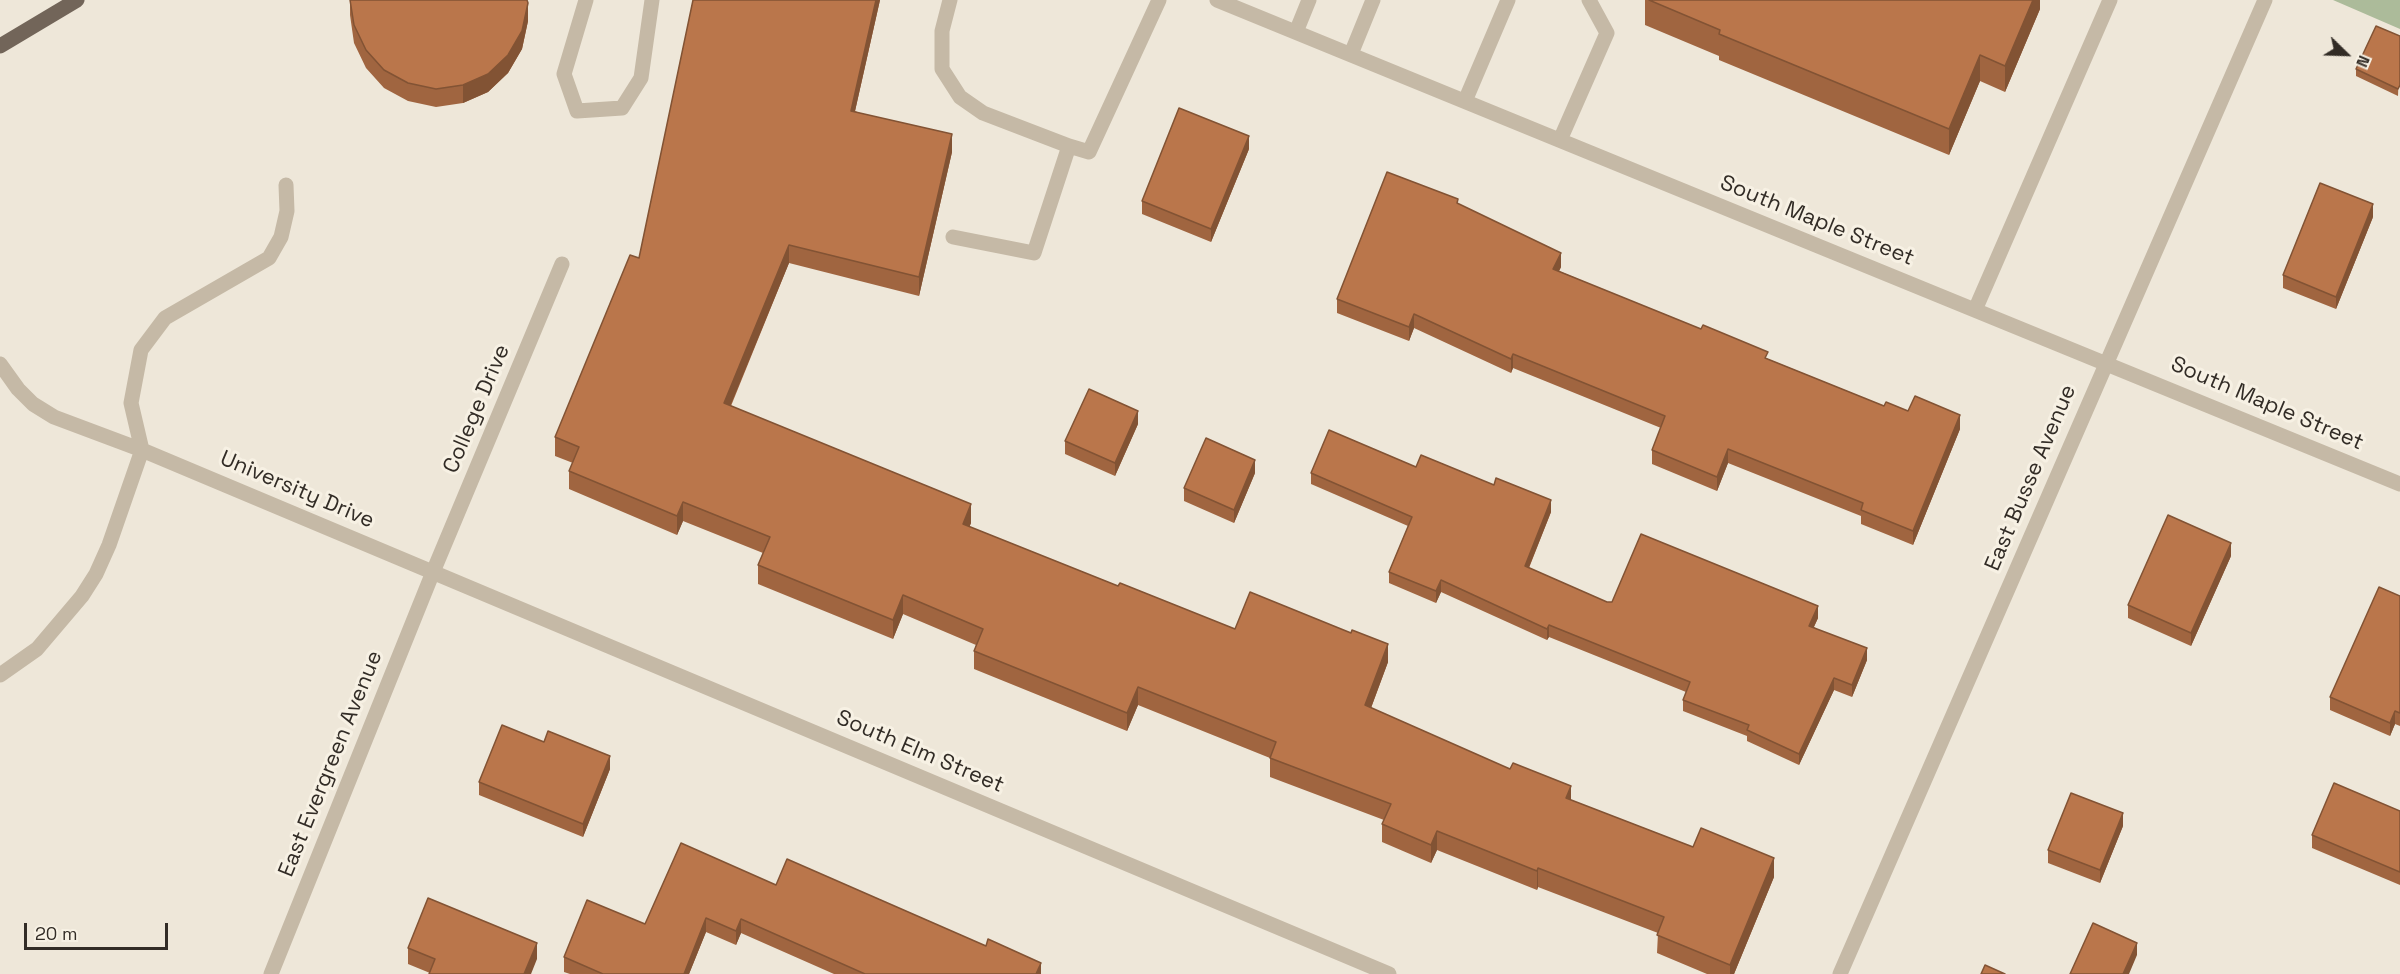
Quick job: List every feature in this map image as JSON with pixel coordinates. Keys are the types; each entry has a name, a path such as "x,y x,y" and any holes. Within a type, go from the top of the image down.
{"main road":[{"path":"0,46 77,0"}],"street":[{"path":"586,0 564,74 577,111 622,108 641,78 652,0"},
{"path":"950,0 942,31 942,69 960,97 982,113 1089,152 1159,0"},
{"name":"South Maple Street","path":"1217,0 2400,484"},
{"path":"1296,32 1309,0"},
{"path":"1351,54 1373,0"},
{"path":"1465,100 1508,0"},
{"path":"1560,140 1607,33 1589,0"},
{"path":"1975,310 2110,0"},
{"name":"East Busse Avenue","path":"1840,974 2265,0"},
{"path":"953,237 1034,253 1069,146"},
{"path":"0,675 37,649 82,596 96,574 109,545 142,450 131,403 141,350 165,318 269,258 281,237 286,212 285,185"},
{"name":"College Drive","path":"433,572 562,264"},
{"name":"University Drive","path":"0,364 18,389 33,404 54,417 142,450 433,572"},
{"name":"East Evergreen Avenue","path":"271,974 433,572"},
{"name":"South Elm Street","path":"433,572 1389,974"}],"green space":[{"path":"2333,0 2400,0 2400,29"}],"building":[{"path":"350,0 527,0 528,3 522,31 508,55 488,74 463,85 436,89 408,83 384,70 366,50 354,25"},
{"path":"693,0 876,0 851,111 952,134 919,277 789,245 724,403 971,504 963,524 1118,586 1120,583 1235,629 1250,592 1351,633 1352,630 1388,644 1365,705 1510,769 1513,763 1571,786 1566,798 1693,847 1701,828 1774,858 1730,965 1657,935 1664,917 1538,868 1537,871 1437,831 1431,845 1382,824 1391,804 1270,758 1276,742 1138,687 1127,713 974,651 983,629 903,595 893,620 758,565 770,537 683,502 677,516 569,471 579,447 555,437 630,255 639,258"},
{"path":"1649,0 2033,0 2005,66 1980,55 1949,129 1719,34 1720,30"},
{"path":"2376,26 2400,36 2400,85 2398,89 2356,69"},
{"path":"1179,108 1249,136 1211,229 1142,201"},
{"path":"1387,172 1458,199 1457,203 1561,253 1553,269 1701,329 1703,325 1768,352 1765,358 1884,406 1886,402 1908,411 1915,396 1960,415 1913,531 1861,510 1863,503 1728,449 1717,477 1652,450 1665,416 1513,354 1511,359 1414,314 1409,327 1337,299"},
{"path":"2320,183 2373,204 2336,297 2283,275"},
{"path":"1089,389 1138,411 1115,463 1065,441"},
{"path":"1329,430 1416,467 1421,455 1494,485 1496,478 1551,500 1525,566 1607,602 1612,602 1641,534 1818,606 1809,626 1867,648 1852,685 1834,678 1799,754 1747,730 1749,725 1683,700 1690,682 1549,625 1547,629 1441,580 1436,591 1389,572 1412,517 1311,473"},
{"path":"1206,438 1255,460 1234,510 1184,488"},
{"path":"2168,515 2231,543 2191,633 2128,605"},
{"path":"2379,587 2400,596 2400,713 2395,711 2390,723 2330,697"},
{"path":"502,725 544,742 548,731 610,756 583,824 479,782"},
{"path":"2334,783 2400,811 2400,872 2312,835"},
{"path":"2071,793 2123,813 2100,870 2048,850"},
{"path":"681,843 776,885 787,859 986,946 988,939 1041,963 1036,974 865,974 741,919 736,931 706,918 684,974 603,974 564,957 587,900 645,924"},
{"path":"428,898 537,943 524,974 429,974 435,959 408,948"},
{"path":"2093,923 2137,943 2123,974 2070,974"},
{"path":"1985,965 2005,974 1981,974"}]}
